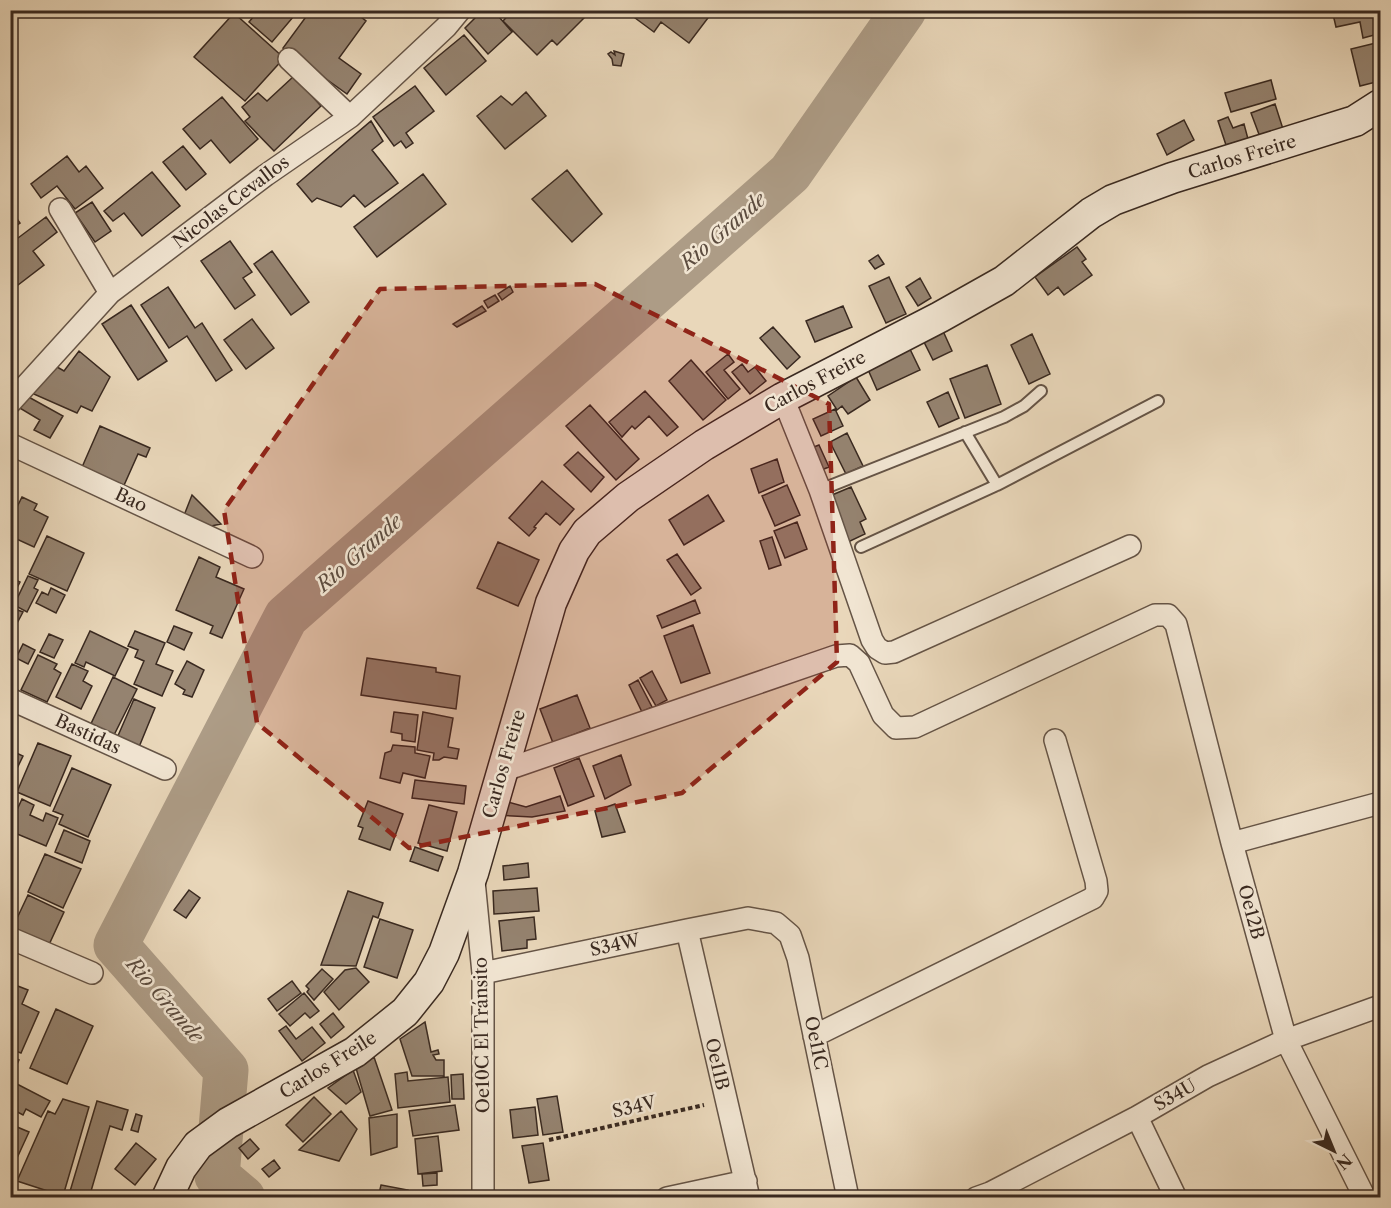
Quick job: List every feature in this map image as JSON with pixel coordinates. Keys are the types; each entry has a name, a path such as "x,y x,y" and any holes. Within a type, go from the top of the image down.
{"street":[{"name":"Nicolas Cevallos","path":"10,402 111,292 266,175 350,117 446,27 459,10"},
{"path":"289,59 350,117"},
{"name":"Carlos Freire","path":"473,873 551,603 580,540 627,496 704,445 783,398 940,317 1004,281 1091,213 1113,201 1172,178 1355,121 1380,105"},
{"path":"60,209 111,292"},
{"path":"783,398 820,490 872,640 877,648 885,653 894,652 1130,546"},
{"name":"Bao","path":"10,444 252,557"},
{"name":"Oe12B","path":"502,771 836,656 850,655 859,663 883,715 896,728 915,727 1155,615 1168,615 1176,624 1232,843 1286,1040 1365,1197"},
{"name":"Bastidas","path":"10,699 165,769"},
{"path":"814,1036 1093,898 1097,891 1096,881 1055,740"},
{"path":"1232,843 1380,803"},
{"name":"Oe10C El Tránsito","path":"473,873 483,973 483,1197"},
{"name":"Carlos Freile","path":"167,1197 198,1144 228,1123 355,1052 405,1012 429,982 444,953 473,873"},
{"name":"Oe11C","path":"748,918 776,924 790,935 798,958 848,1197"},
{"name":"S34W","path":"483,973 748,918"},
{"name":"Oe11B","path":"687,930 725,1100 748,1189"},
{"path":"10,938 92,973"},
{"name":"S34U","path":"986,1196 1137,1117 1208,1076 1286,1040 1380,1006"},
{"path":"1137,1117 1176,1197"},
{"path":"668,1197 748,1189"}],"lane":[{"path":"820,490 1004,417 1024,406 1041,391"},
{"path":"861,547 997,485 1158,401"},
{"path":"965,432 997,485"}],"path":[{"name":"S34V","path":"549,1140 725,1100"}],"highlighted area":[{"path":"595,284 829,404 837,662 682,793 409,848 257,723 224,510 380,289"}],"building":[{"path":"259,10 299,10 272,42 249,22"},
{"path":"311,10 352,10 366,21 339,58 361,74 347,94 283,48"},
{"path":"483,10 493,10 512,32 488,54 465,28"},
{"path":"513,10 577,10 584,18 557,45 552,40 537,55 503,21"},
{"path":"629,10 714,10 689,43 661,22 654,32 627,12"},
{"path":"1295,10 1307,10 1308,14 1297,17"},
{"path":"1332,10 1374,10 1378,34 1363,38 1360,22 1336,27"},
{"path":"234,13 284,58 245,101 194,57"},
{"path":"464,35 486,61 446,95 424,68"},
{"path":"1380,42 1380,81 1360,86 1351,49"},
{"path":"614,51 624,54 621,66 613,65 608,54 611,52 615,55"},
{"path":"294,76 321,106 274,151 245,121 250,117 242,107 258,93 267,101"},
{"path":"1271,80 1276,99 1231,112 1225,93"},
{"path":"415,86 434,111 406,133 413,143 406,148 401,141 394,146 373,117"},
{"path":"526,92 546,116 505,149 477,116 501,96 512,105"},
{"path":"222,97 258,139 230,163 211,140 200,149 183,129"},
{"path":"1275,104 1283,129 1260,137 1251,113"},
{"path":"1228,117 1233,128 1244,124 1248,139 1226,145 1218,121"},
{"path":"1184,120 1194,140 1167,155 1157,134"},
{"path":"371,121 383,141 372,150 398,183 365,207 354,195 341,207 317,198 312,202 297,184"},
{"path":"183,146 206,174 186,190 163,162"},
{"path":"67,156 79,172 86,166 103,188 75,209 57,186 41,198 31,184"},
{"path":"567,170 602,214 572,242 532,199"},
{"path":"152,172 180,206 142,236 124,213 113,221 104,211"},
{"path":"423,174 446,204 377,257 354,227"},
{"path":"92,202 111,231 95,242 75,213"},
{"path":"10,209 20,223 10,230"},
{"path":"46,217 57,232 33,251 44,265 18,285 10,275 10,244"},
{"path":"230,241 252,272 243,278 255,295 235,309 201,261"},
{"path":"1077,247 1086,259 1082,262 1092,275 1064,295 1058,287 1048,295 1035,277"},
{"path":"272,251 309,302 291,315 254,264"},
{"path":"878,255 884,264 875,269 869,261"},
{"path":"889,277 906,314 886,323 869,286"},
{"path":"920,278 931,298 918,306 906,287"},
{"path":"510,286 513,292 502,300 498,294"},
{"path":"168,287 195,328 202,323 232,370 216,381 187,336 169,348 141,305"},
{"path":"495,295 499,301 488,308 484,301"},
{"path":"131,305 167,361 138,380 102,324"},
{"path":"482,306 486,311 457,327 453,324"},
{"path":"843,306 852,327 815,342 806,321"},
{"path":"252,319 274,348 246,369 224,340"},
{"path":"773,327 800,357 787,369 760,338"},
{"path":"943,331 952,351 933,360 923,340"},
{"path":"1032,334 1050,374 1029,384 1011,345"},
{"path":"908,345 920,370 877,390 866,365"},
{"path":"79,351 110,377 92,411 81,406 77,413 27,391 52,364 64,371"},
{"path":"728,354 734,362 724,370 740,389 728,399 706,372"},
{"path":"691,360 726,400 703,420 669,381"},
{"path":"742,364 748,372 755,367 766,381 750,394 732,372"},
{"path":"987,365 1001,404 965,418 950,379"},
{"path":"856,377 870,400 848,414 842,406 837,410 828,396"},
{"path":"645,391 678,427 667,436 649,416 635,429 632,426 622,437 609,422"},
{"path":"948,392 959,418 939,427 927,402"},
{"path":"25,395 63,416 50,438 34,430 40,420 18,407"},
{"path":"590,405 639,459 616,480 566,426"},
{"path":"835,409 843,426 821,436 813,419"},
{"path":"100,426 150,448 146,457 138,454 121,492 79,474"},
{"path":"847,433 863,466 846,474 830,442"},
{"path":"819,445 829,467 816,472 806,450"},
{"path":"578,452 604,477 591,492 564,465"},
{"path":"777,459 784,482 759,493 751,469"},
{"path":"10,476 17,479 10,492"},
{"path":"542,481 574,509 560,525 546,513 529,536 509,518"},
{"path":"787,485 800,515 775,526 762,496"},
{"path":"851,487 866,519 860,522 865,534 846,543 825,498"},
{"path":"192,495 221,524 211,526 183,518"},
{"path":"708,495 724,521 684,545 669,520"},
{"path":"22,497 37,504 34,510 48,517 34,547 10,536 10,512 14,513"},
{"path":"797,522 807,549 785,558 774,531"},
{"path":"47,536 84,553 67,591 29,574"},
{"path":"772,537 781,565 769,569 760,541"},
{"path":"498,542 539,560 518,606 477,588"},
{"path":"677,554 701,588 691,595 667,560"},
{"path":"199,557 220,567 216,577 244,589 222,638 210,633 213,626 176,610"},
{"path":"28,576 38,580 34,588 38,590 27,612 14,605"},
{"path":"10,577 20,582 10,601"},
{"path":"51,588 65,595 56,613 36,603 42,592 48,595"},
{"path":"695,600 700,613 662,628 657,616"},
{"path":"15,609 23,612 14,629 10,628 10,619"},
{"path":"693,625 710,673 681,683 664,636"},
{"path":"174,626 192,633 184,650 167,642"},
{"path":"90,631 128,649 115,676 86,662 84,667 75,663"},
{"path":"135,631 165,643 156,664 173,671 162,696 134,684 144,661 135,657 138,650 128,646"},
{"path":"49,634 63,640 54,658 40,652"},
{"path":"23,644 35,650 28,664 16,658"},
{"path":"38,655 57,664 54,669 61,673 47,702 21,690"},
{"path":"367,658 436,668 436,672 460,676 456,709 361,695"},
{"path":"187,661 204,670 192,697 183,694 185,690 175,684"},
{"path":"72,664 88,671 83,681 92,686 81,709 56,697"},
{"path":"652,671 667,700 656,706 640,678"},
{"path":"113,677 137,689 112,739 89,728"},
{"path":"638,680 652,707 642,712 629,685"},
{"path":"577,695 590,728 553,743 540,709"},
{"path":"134,699 155,708 139,747 117,738"},
{"path":"394,712 418,715 415,742 402,740 402,734 391,732"},
{"path":"423,712 453,718 448,747 459,749 457,759 444,757 433,760 434,753 417,750"},
{"path":"38,743 71,756 50,806 17,792"},
{"path":"393,745 415,747 415,753 430,756 425,778 403,773 400,783 380,778 385,753 391,751"},
{"path":"10,750 23,756 10,783"},
{"path":"621,755 631,785 605,799 593,766"},
{"path":"579,758 594,796 568,806 554,768"},
{"path":"72,768 111,785 88,837 59,824 63,815 53,811"},
{"path":"415,780 466,786 464,804 412,798"},
{"path":"560,796 565,811 532,817 496,815 497,799 526,807"},
{"path":"22,799 34,805 30,815 43,821 46,813 58,818 46,846 10,831 10,825"},
{"path":"368,801 403,814 390,850 359,839 363,828 358,826"},
{"path":"615,804 625,832 602,837 595,811"},
{"path":"429,805 457,812 447,851 418,843"},
{"path":"64,830 90,841 82,863 55,852"},
{"path":"415,847 443,857 438,871 410,861"},
{"path":"45,854 81,869 63,908 28,892"},
{"path":"528,863 529,877 504,880 503,866"},
{"path":"537,888 539,911 494,914 493,891"},
{"path":"189,890 200,898 186,918 174,910"},
{"path":"348,891 383,903 378,918 373,916 356,966 321,965"},
{"path":"28,895 64,912 47,949 10,933"},
{"path":"534,917 536,939 527,940 527,948 502,951 499,921"},
{"path":"380,919 413,930 397,978 364,967"},
{"path":"356,968 369,982 339,1010 324,992 345,970"},
{"path":"322,969 333,979 314,1000 307,992 309,989 306,986"},
{"path":"292,981 301,993 277,1011 268,999"},
{"path":"10,983 28,990 22,1004 39,1012 21,1053 10,1049"},
{"path":"304,993 319,1011 310,1018 305,1013 290,1026 279,1014"},
{"path":"56,1009 93,1026 67,1084 30,1068"},
{"path":"333,1013 344,1027 331,1038 320,1024"},
{"path":"425,1022 431,1052 438,1050 439,1054 433,1055 436,1060 444,1060 444,1076 412,1076 400,1039"},
{"path":"286,1026 296,1039 312,1027 325,1043 302,1061 279,1031"},
{"path":"10,1056 19,1060 10,1080"},
{"path":"374,1057 392,1110 370,1116 356,1068"},
{"path":"353,1070 361,1092 346,1104 328,1088"},
{"path":"407,1072 408,1081 448,1077 450,1102 398,1108 395,1074"},
{"path":"463,1074 464,1099 452,1099 451,1075"},
{"path":"15,1083 50,1101 41,1117 26,1109 23,1115 10,1108 10,1092"},
{"path":"557,1096 563,1132 543,1135 537,1099"},
{"path":"314,1097 331,1114 303,1142 286,1125"},
{"path":"63,1099 89,1107 63,1196 17,1181 48,1111 55,1114"},
{"path":"97,1101 128,1110 122,1130 110,1126 89,1198 68,1198"},
{"path":"455,1105 459,1130 413,1136 409,1111"},
{"path":"535,1107 538,1135 513,1138 510,1110"},
{"path":"341,1111 357,1129 339,1161 299,1150"},
{"path":"136,1114 142,1116 138,1132 131,1130"},
{"path":"397,1114 397,1147 371,1155 369,1118"},
{"path":"10,1124 29,1132 11,1171 10,1171"},
{"path":"438,1136 442,1171 418,1174 415,1139"},
{"path":"250,1139 259,1149 248,1159 239,1148"},
{"path":"136,1143 156,1159 135,1185 115,1169"},
{"path":"543,1143 549,1180 529,1183 522,1146"},
{"path":"274,1160 280,1168 269,1177 262,1169"},
{"path":"437,1173 437,1185 423,1186 422,1174"},
{"path":"381,1185 408,1190 407,1198 378,1198"},
{"path":"409,1193 437,1198 408,1198"}],"waterway":[{"name":"Rio Grande","path":"243,1198 217,1176 226,1070 116,945 286,617 790,173 904,10"}]}
